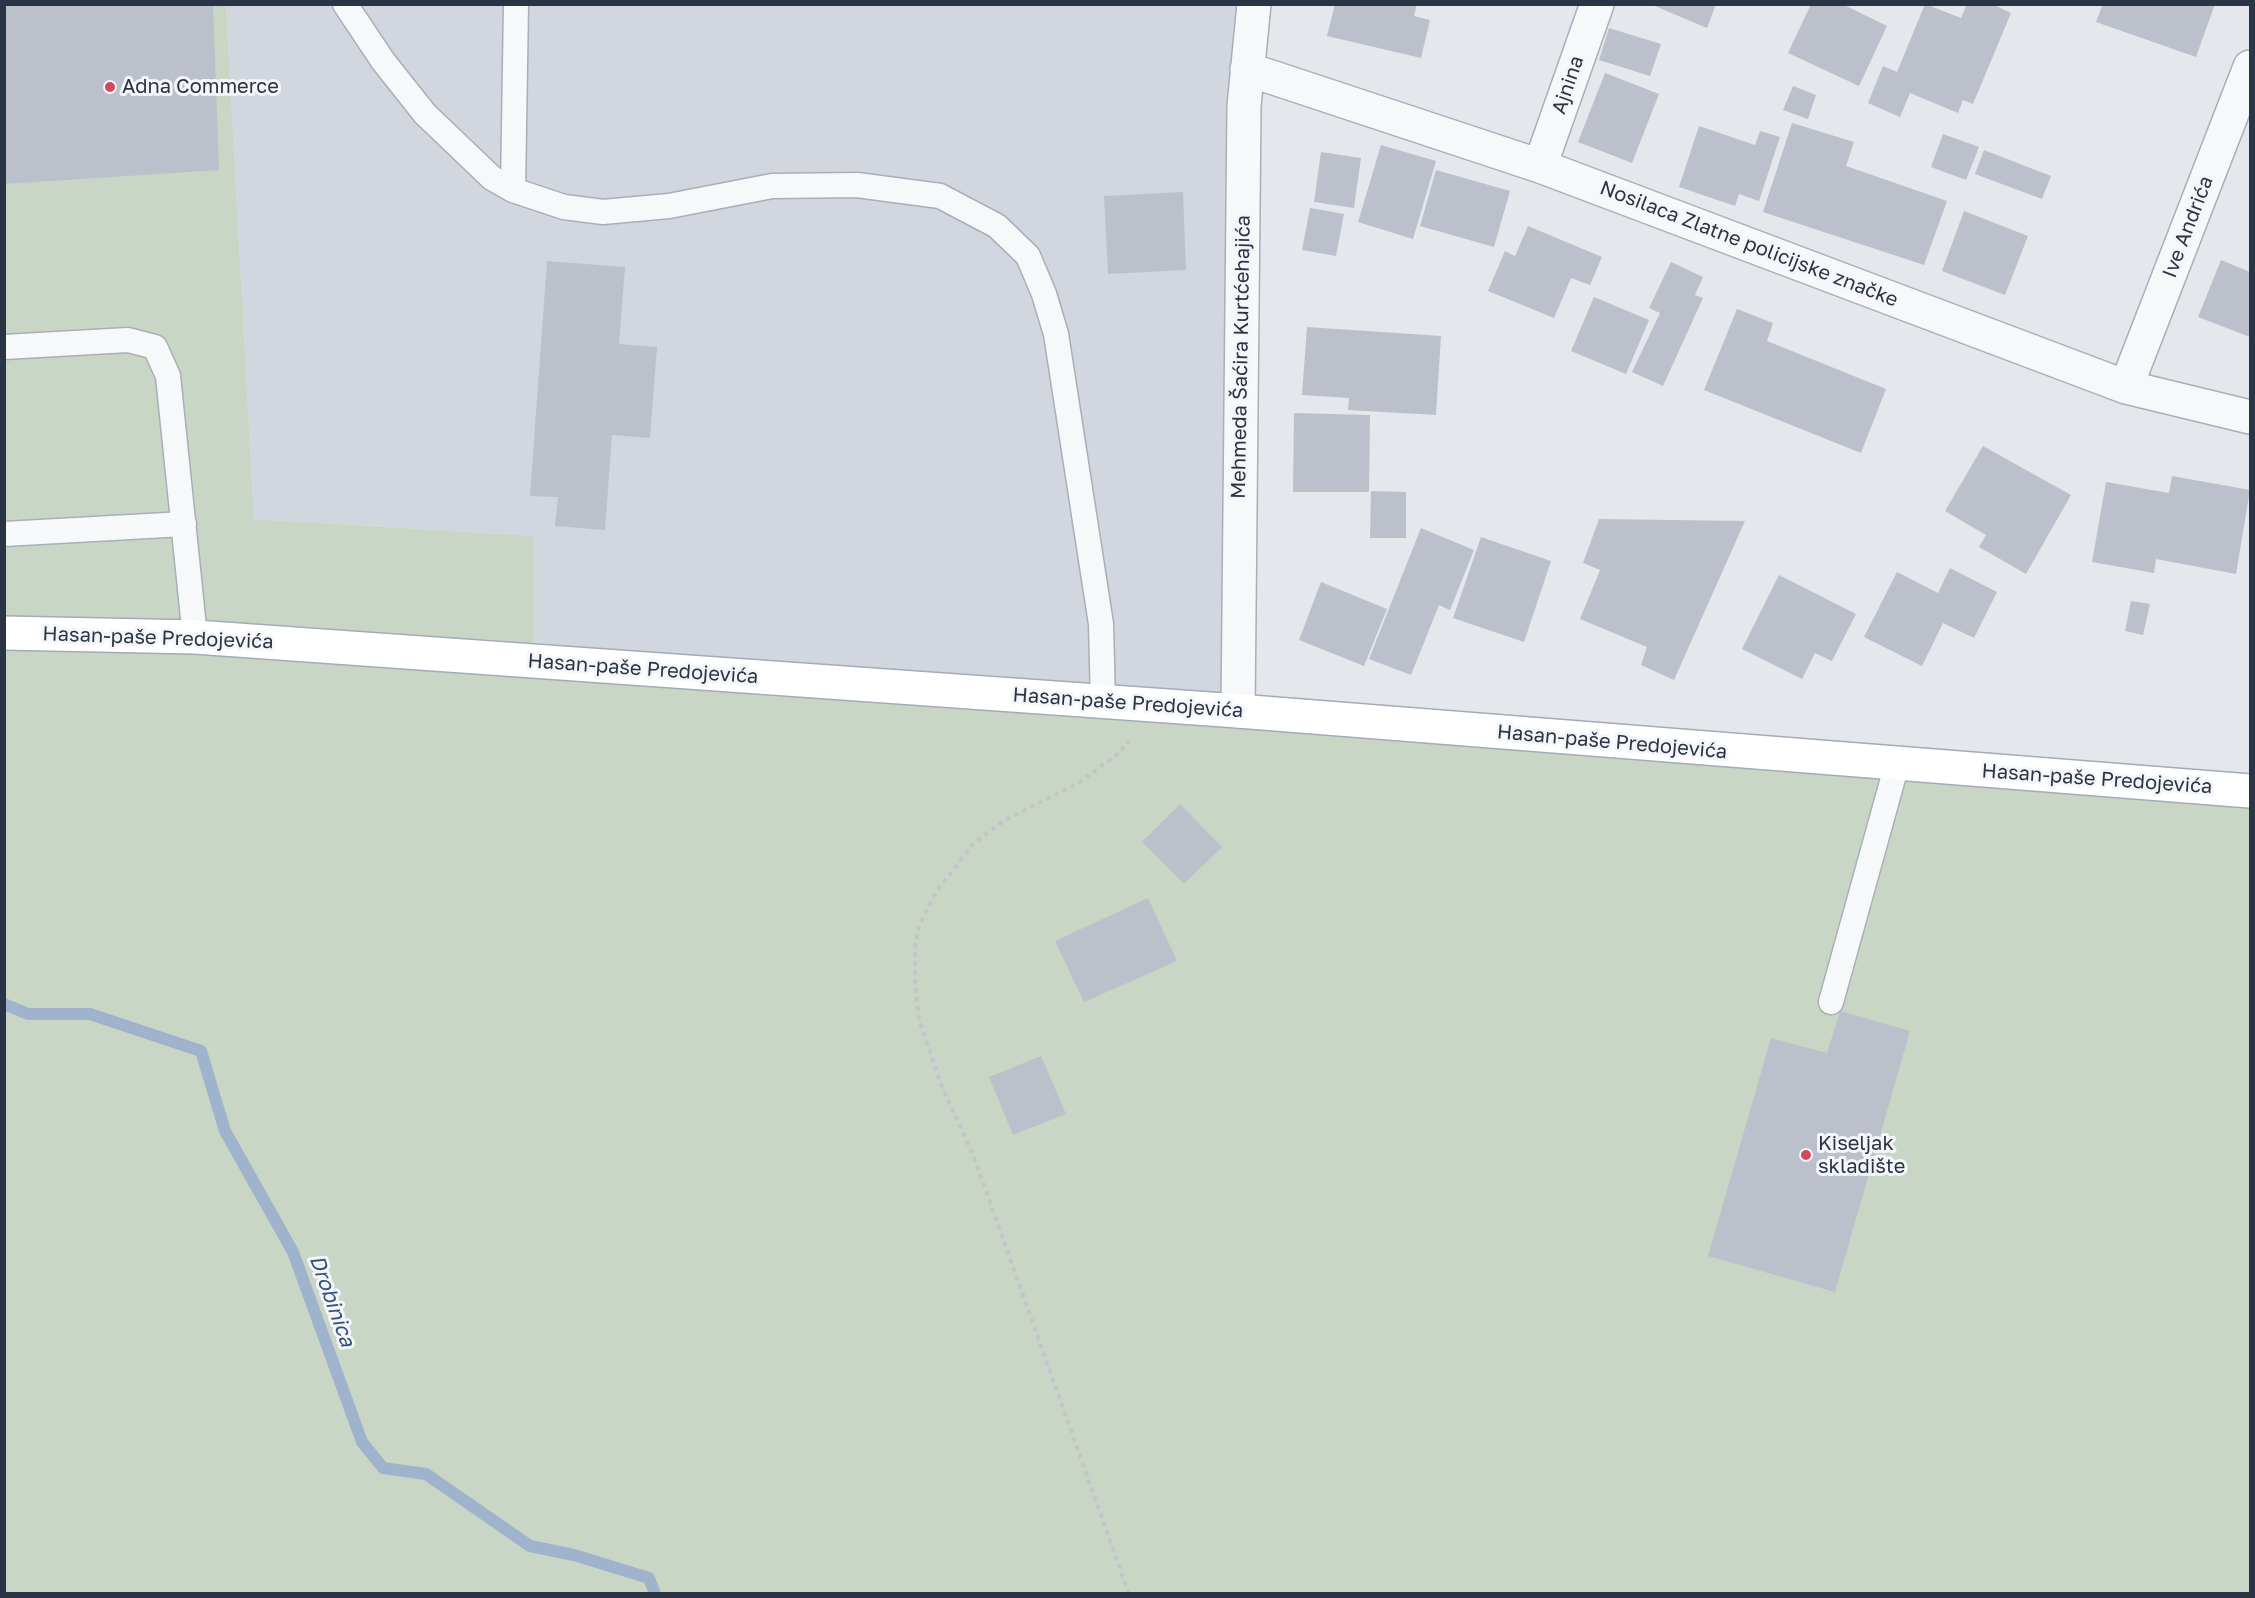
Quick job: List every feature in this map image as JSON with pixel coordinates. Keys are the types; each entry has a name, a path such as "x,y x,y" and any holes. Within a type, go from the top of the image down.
{"main road":[{"name":"Hasan-paše Predojevića","path":"4,633 195,637 1238,711 2250,791"}],"street":[{"name":"Mehmeda Šaćira Kurtćehajića","path":"1238,711 1244,106 1254,4"},
{"name":"Ajnina","path":"1540,166 1597,4"},
{"name":"Ive Andrića","path":"2126,387 2250,67"},
{"name":"Nosilaca Zlatne policijske značke","path":"1247,69 1540,166 2126,387 2250,417"}],"lane":[{"path":"345,4 383,61 425,114 492,177 513,190 564,207 603,212 669,206 772,186 857,185 940,196 997,226 1028,256 1044,294 1056,333 1101,624 1103,702"},
{"path":"513,190 516,4"},
{"path":"4,346 128,340 154,347 168,376 195,637"},
{"path":"4,534 184,524"},
{"path":"1831,1002 1897,764"}],"path":[{"path":"1129,1593 978,1167 940,1083 919,1019 915,982 915,947 919,926 936,892 974,843 1005,820 1077,784 1118,754 1157,705"}],"shaded area":[{"path":"226,5 1254,5 1238,711 534,661 533,536 254,519"}],"green space":[{"path":"5,5 226,5 254,519 533,536 534,661 2250,791 2250,1593 5,1594"}],"building":[{"name":"Adna Commerce","path":"4,4 213,4 219,170 4,184"},
{"path":"1335,4 1417,4 1414,16 1430,20 1421,58 1327,36"},
{"path":"1650,4 1716,4 1707,28"},
{"path":"1811,4 1842,4 1887,26 1859,86 1788,53"},
{"path":"1925,4 1961,18 1967,4 1992,4 2011,13 1973,104 1963,100 1958,113 1910,93 1900,117 1868,103 1883,66 1897,72"},
{"path":"2103,4 2215,4 2196,57 2096,22"},
{"path":"1609,28 1661,44 1650,76 1599,60"},
{"path":"1605,73 1659,94 1632,163 1578,142"},
{"path":"1793,86 1816,95 1808,119 1783,110"},
{"path":"1792,123 1854,142 1846,166 1947,201 1924,265 1763,212"},
{"path":"1699,126 1755,145 1760,131 1780,137 1759,201 1739,194 1735,206 1679,187"},
{"path":"1943,134 1979,147 1966,180 1931,167"},
{"path":"1381,145 1436,161 1413,239 1358,222"},
{"path":"1984,150 2051,176 2042,199 1975,174"},
{"path":"1321,152 1361,158 1354,208 1314,202"},
{"path":"1436,170 1510,191 1494,247 1420,226"},
{"path":"1183,192 1186,270 1108,274 1104,196"},
{"path":"1310,208 1344,214 1336,256 1302,250"},
{"path":"1964,211 2028,236 2005,295 1942,271"},
{"path":"1528,226 1602,257 1590,285 1571,278 1554,318 1488,291 1505,251 1515,256"},
{"path":"2221,260 2250,272 2250,337 2198,317"},
{"path":"547,261 625,267 619,344 657,347 650,438 612,435 605,530 555,526 558,497 530,496"},
{"path":"1671,262 1703,277 1695,295 1703,298 1663,386 1632,372 1660,313 1649,308"},
{"path":"1594,297 1649,320 1626,374 1571,351"},
{"path":"1737,309 1773,323 1767,341 1886,389 1861,453 1704,390"},
{"path":"1307,327 1441,336 1436,415 1348,410 1349,398 1302,395"},
{"path":"1294,413 1370,415 1369,492 1293,492"},
{"path":"1983,446 2071,495 2026,574 1979,547 1986,535 1945,511"},
{"path":"2172,476 2250,490 2236,574 2156,559 2154,573 2092,562 2106,482 2169,493"},
{"path":"1371,491 1406,492 1406,538 1370,538"},
{"path":"1599,519 1745,521 1674,680 1641,665 1647,647 1580,619 1600,570 1583,563"},
{"path":"1421,528 1474,550 1450,610 1439,605 1411,675 1369,659"},
{"path":"1481,537 1551,561 1524,642 1453,618"},
{"path":"1950,568 1997,592 1974,638 1943,623 1922,666 1864,637 1897,572 1938,593"},
{"path":"1779,575 1856,614 1832,661 1815,653 1802,679 1742,649"},
{"path":"1321,582 1387,609 1364,666 1299,640"},
{"path":"2131,601 2150,604 2143,635 2125,631"},
{"path":"1180,804 1222,847 1184,884 1142,842"},
{"path":"1148,898 1177,961 1084,1002 1055,941"},
{"name":"Kiseljak skladište","path":"1840,1011 1910,1031 1835,1292 1708,1256 1771,1038 1827,1053"},
{"path":"1041,1056 1066,1114 1013,1135 989,1077"}],"waterway":[{"name":"Drobinica","path":"4,1004 28,1014 90,1014 201,1051 225,1131 293,1252 362,1442 383,1468 426,1474 530,1546 574,1555 649,1578 655,1594"}],"place":[{"name":"Adna Commerce","path":"110,87"},
{"name":"Kiseljak skladište","path":"1806,1155"}]}
